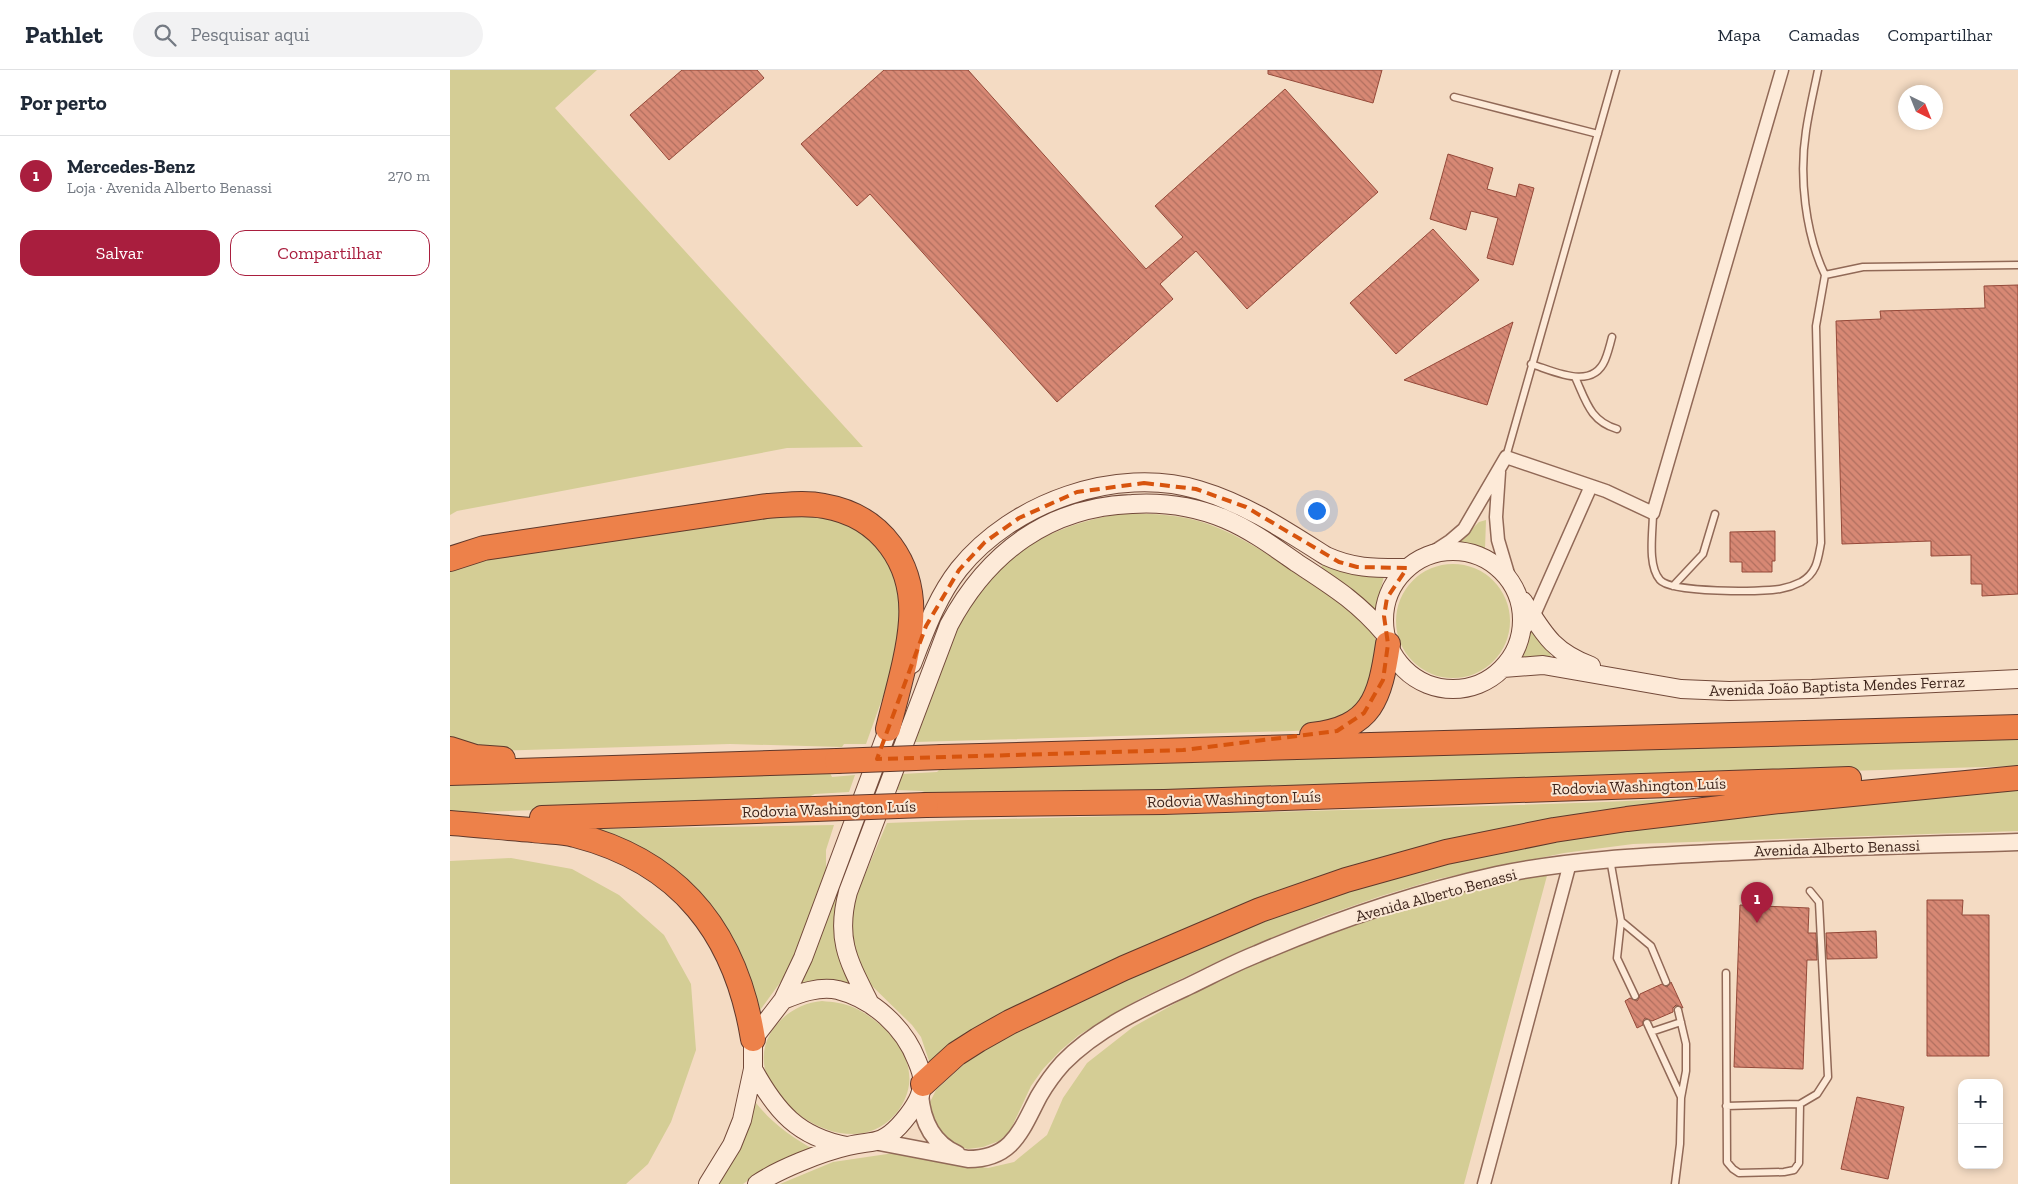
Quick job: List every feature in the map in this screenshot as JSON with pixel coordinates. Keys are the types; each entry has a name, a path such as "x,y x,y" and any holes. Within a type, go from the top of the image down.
{"highway":[{"path":"450,558 484,548 767,506 807,504 842,510 860,518 873,527 888,542 898,555 909,586 911,622 888,728"},
{"path":"1183,750 1315,735 1337,731 1352,724 1375,699 1383,680 1386,639"},
{"path":"450,773 942,757 2018,727"},
{"path":"450,749 474,757 632,768"},
{"path":"922,1089 956,1054 1027,1014 1124,968 1260,910 1346,880 1446,852 1554,830 1627,819 1780,801 2018,776"},
{"name":"Rodovia Washington Luís","path":"450,822 926,805 1174,802 2018,776"},
{"path":"450,822 573,834 606,844 631,855 656,870 678,887 700,911 717,934 740,982 753,1039"}],"main road":[{"path":"708,1184 732,1145 742,1120 753,1069 753,1039 783,1000 813,934 926,626 958,570 978,549 1000,530 1041,506 1070,494 1104,487 1144,483 1170,484 1196,489 1246,507 1339,562 1357,567 1407,568"},
{"path":"870,1004 847,956 843,941 844,908 848,892 949,625 961,601 978,578 1033,531 1054,520 1074,513 1116,504 1164,504 1194,509 1225,519 1254,534 1355,602 1386,639 1397,662 1404,669 1429,686 1449,690 1469,688 1488,681 1503,668 1515,652 1522,633 1523,614 1519,596 1509,577 1492,562 1472,553 1449,550 1427,556 1407,568 1395,582 1387,598 1384,616 1386,639"},
{"name":"Avenida João Baptista Mendes Ferraz","path":"1519,596 1544,636 1556,648 1571,657 1626,679"},
{"name":"Avenida João Baptista Mendes Ferraz","path":"1503,668 1543,665 1681,689 1729,691 2018,679"},
{"path":"757,1184 791,1166 848,1146 879,1142 900,1125 912,1110 922,1089 920,1068 913,1050 903,1034 888,1018 870,1004 856,996 837,990 820,989 802,992 783,1000"},
{"path":"753,1069 778,1110 796,1126 828,1142 848,1146"}],"street":[{"path":"1502,462 1591,486 1653,513 1782,70"},
{"path":"1427,556 1464,529 1502,462"},
{"path":"1502,462 1496,517 1498,540 1509,577"},
{"path":"1522,633 1532,617 1591,486"},
{"name":"Avenida Alberto Benassi","path":"879,1142 968,1159 982,1159 997,1155 1008,1148 1016,1138 1048,1082 1074,1052 1109,1027 1163,998 1256,954 1346,919 1418,896 1497,876 1610,858 2018,842"},
{"path":"1484,1184 1570,863"},
{"path":"922,1089 921,1106 929,1131 949,1151 968,1159"}],"lane":[{"path":"1502,462 1616,70"},
{"path":"1653,513 1652,566 1660,581 1673,586 1710,590 1781,589 1802,581 1815,570 1821,543 1816,326 1825,275 1817,259 1806,219 1804,173 1805,132 1818,70"},
{"path":"1454,96 1598,134"},
{"path":"1825,275 1863,267 2018,265"},
{"path":"1531,364 1575,377 1584,377 1593,374 1605,361 1612,337"},
{"path":"1575,377 1597,419 1606,426 1617,429"},
{"path":"1673,586 1703,554 1715,514"},
{"path":"1610,858 1621,921 1617,958 1635,996"},
{"path":"1726,1106 1800,1104 1817,1094 1828,1077 1819,902 1810,891"},
{"path":"1621,921 1651,946 1666,982"},
{"path":"1726,973 1727,1162 1733,1170 1739,1173 1794,1170 1799,1163 1800,1104"},
{"path":"1675,1184 1680,1144 1681,1098 1686,1071 1686,1044 1678,1010"},
{"path":"1651,1032 1681,1022"},
{"path":"1648,1023 1681,1098"}],"highlighted area":[{"path":"1144,483 1196,489 1246,507 1339,562 1357,567 1407,568 1387,598 1384,616 1388,644 1383,680 1364,713 1337,731 1183,750 877,759 926,626 959,570 985,542 1019,518 1077,492"}],"shaded area":[{"path":"450,70 597,70 555,108 863,447 787,448 457,511 450,515"},
{"path":"817,510 878,541 902,583 901,646 866,744 844,744 842,747 730,744 490,751 450,739 450,568 464,560"},
{"path":"1125,513 1177,516 1221,529 1257,548 1357,611 1370,626 1375,636 1377,647 1377,658 1372,679 1360,709 1311,730 915,742 954,631 961,617 992,575 1030,545 1052,534 1099,518"},
{"path":"1486,520 1485,550 1458,543 1479,522"},
{"path":"1322,564 1352,574 1384,576 1375,613 1363,599 1321,569"},
{"path":"1453,564 1475,568 1494,580 1506,599 1510,621 1506,643 1494,662 1475,674 1453,678 1431,674 1412,662 1400,643 1396,621 1400,599 1412,580 1431,568"},
{"path":"1531,631 1550,651 1551,660 1522,658"},
{"path":"2018,735 2018,766 939,797 922,791 897,790 902,774 937,772 943,766"},
{"path":"829,771 832,777 855,775 849,792 815,794 800,801 450,813 450,781"},
{"path":"2018,788 2018,831 1633,844 1564,853 1438,879 1381,896 1324,916 1238,952 1143,997 1079,1035 1043,1069 1031,1086 1010,1131 999,1141 983,1147 968,1149 954,1146 943,1139 931,1116 930,1102 936,1090 973,1056 989,1046 1047,1016 1226,931 1382,876 1599,827"},
{"path":"1709,799 1380,864 931,1067 921,1037 912,1025 871,985 863,971 852,938 852,905 887,823"},
{"path":"862,824 869,824 840,895 850,984 826,980 797,984"},
{"path":"834,825 826,850 826,873 791,962 782,980 755,1017 734,951 595,829"},
{"path":"511,858 572,869 619,895 664,935 691,984 696,1050 671,1122 648,1164 626,1184 450,1184 450,861"},
{"path":"1548,872 1464,1184 780,1184 833,1162 894,1153 988,1168 1014,1162 1047,1135 1063,1098 1087,1063 1133,1027 1233,971 1386,908 1482,883"},
{"path":"822,1001 834,1002 855,1008 881,1025 901,1049 907,1063 909,1078 907,1093 900,1108 893,1117 875,1130 850,1134 823,1128 798,1114 777,1093 770,1082 765,1067 764,1053 767,1040 774,1028 795,1009"},
{"path":"756,1103 783,1130 815,1150 756,1175 743,1184 718,1184 746,1131"}],"building":[{"path":"682,70 757,70 764,78 669,160 630,115"},
{"path":"884,70 968,70 1146,269 1183,237 1155,206 1285,89 1378,192 1247,309 1196,251 1160,284 1173,299 1057,402 870,194 857,206 801,144"},
{"path":"1268,70 1382,70 1373,103 1268,74"},
{"path":"1448,154 1493,168 1487,189 1516,197 1519,184 1534,188 1513,265 1487,258 1498,218 1471,211 1466,230 1430,219"},
{"path":"1433,229 1479,280 1396,354 1350,303"},
{"path":"2018,285 2018,594 1982,596 1982,584 1971,584 1971,555 1931,556 1931,541 1842,544 1836,321 1881,319 1880,311 1985,308 1984,286"},
{"path":"1513,322 1487,405 1404,380"},
{"path":"1775,531 1775,561 1772,561 1772,572 1742,572 1742,562 1730,562 1730,532"},
{"path":"1927,900 1963,900 1962,915 1989,915 1989,1056 1927,1056"},
{"path":"1740,905 1809,908 1808,933 1816,933 1817,960 1807,960 1803,1069 1734,1067"},
{"path":"1876,931 1877,958 1827,959 1826,933"},
{"path":"1671,982 1683,1008 1676,1005 1673,1008 1673,1012 1652,1021 1645,1018 1643,1025 1637,1028 1625,1001 1630,998 1637,1001 1640,994 1662,984 1667,987"},
{"path":"1857,1097 1904,1107 1888,1179 1841,1169"}],"place":[{"name":"Mercedes-Benz","path":"1757,923"}]}
